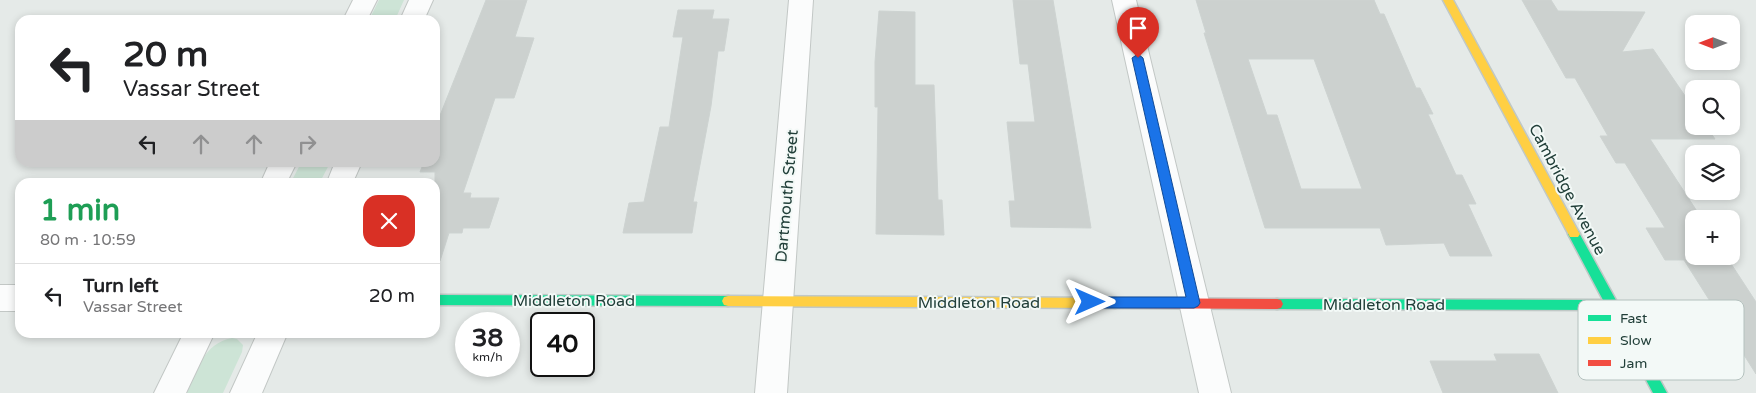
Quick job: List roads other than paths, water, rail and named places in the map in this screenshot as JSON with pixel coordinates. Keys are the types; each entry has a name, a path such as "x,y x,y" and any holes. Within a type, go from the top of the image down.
{"street":[{"path":"358,15 365,0"},
{"path":"414,15 421,0"},
{"name":"Dartmouth Street","path":"770,393 802,0"},
{"path":"1124,0 1215,393"},
{"name":"Cambridge Avenue","path":"1448,0 1609,300"},
{"path":"0,298 15,298"},
{"name":"Middleton Road","path":"440,300 1578,305"},
{"path":"170,393 197,338"},
{"path":"246,393 270,338"},
{"name":"Cambridge Avenue","path":"1653,380 1660,393"}]}
